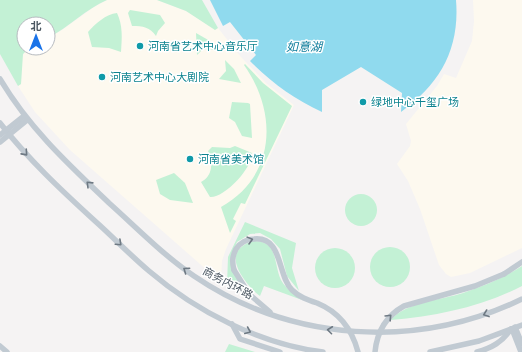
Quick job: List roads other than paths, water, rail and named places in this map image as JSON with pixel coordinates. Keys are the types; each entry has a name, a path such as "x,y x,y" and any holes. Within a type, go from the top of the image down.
{"street":[{"name":"商务内环路","path":"0,79 26,118 54,151 168,257 195,277 225,295 277,317 333,330 396,333 458,323 486,315 522,300"},
{"path":"0,142 26,118"},
{"path":"0,123 38,167 148,270 182,296 232,324 270,339 323,352"},
{"path":"0,135 8,133"},
{"path":"277,317 265,309 249,294 234,270 232,258 234,253 242,243 255,238 268,242 277,253 283,275 289,287 301,297 338,315 353,335 358,352"},
{"path":"375,352 377,335 382,325 396,310 404,306 475,286 504,274 522,262"},
{"path":"232,324 240,339 280,352"},
{"path":"430,352 472,343 522,324"},
{"path":"513,328 522,344"},
{"path":"477,352 490,348 502,341 513,328"},
{"path":"513,328 521,352"},
{"path":"0,346 6,352"}],"water":[{"name":"如意湖","path":"210,0 456,0 455,34 451,50 437,77 427,90 401,112 402,93 361,67 322,90 322,112 302,102 284,90 250,61 256,55 230,22 223,26"}],"place":[{"name":"河南省艺术中心音乐厅","path":"140,46"},
{"name":"河南艺术中心大剧院","path":"102,77"},
{"name":"绿地中心千玺广场","path":"363,102"},
{"name":"河南省美术馆","path":"190,159"}]}
